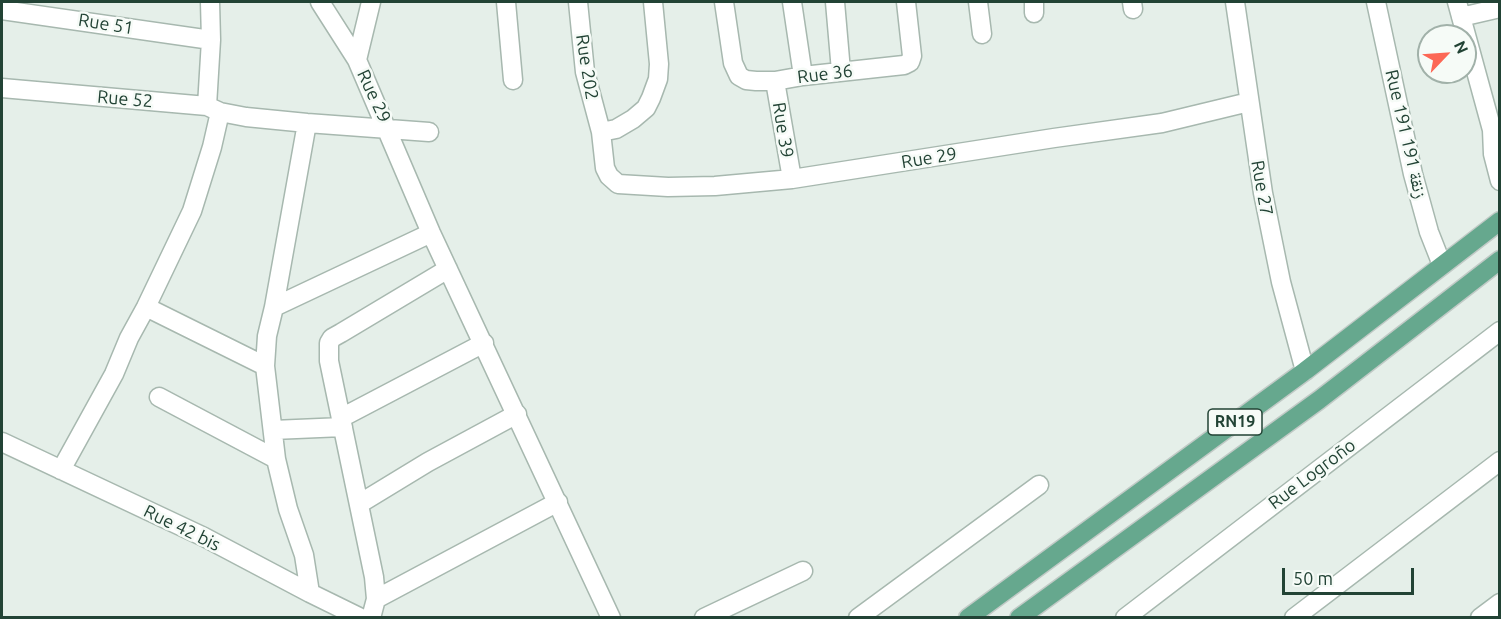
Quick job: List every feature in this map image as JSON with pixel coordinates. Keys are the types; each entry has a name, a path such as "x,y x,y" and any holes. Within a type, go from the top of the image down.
{"main road":[{"name":"RN19","path":"968,618 1305,371 1500,221"},
{"name":"RN19","path":"1019,618 1319,400 1500,260"}],"street":[{"path":"62,470 114,374 129,338 146,308 192,211 212,147 210,2"},
{"name":"Rue 29","path":"320,2 357,60 387,129 429,132"},
{"name":"Rue 29","path":"357,60 371,2"},
{"path":"506,2 513,80"},
{"name":"Rue 202","path":"578,2 585,72 601,132 605,168 609,176"},
{"path":"601,132 616,129 633,119 645,108 651,98 658,79 653,2"},
{"name":"Rue 36","path":"724,2 733,63 739,76 746,80 756,81 775,81 803,75 904,65 910,62 912,56 906,2"},
{"path":"792,2 803,75"},
{"path":"835,2 841,71"},
{"path":"978,2 982,34"},
{"name":"Rue 27","path":"1235,2 1272,238 1305,371"},
{"name":"Rue 191 زنقة 191","path":"1376,2 1413,174 1429,232 1442,265"},
{"path":"1500,8 1459,9 1492,130 1493,154 1500,181"},
{"name":"Rue 51","path":"2,10 211,40"},
{"name":"Rue 39","path":"775,81 792,179"},
{"name":"Rue 52","path":"2,88 213,109 246,117 387,129"},
{"name":"Rue 29","path":"609,176 618,184 668,187 751,184 1162,123 1249,102"},
{"path":"307,123 267,336 265,366 276,459 288,508 304,555 310,593"},
{"path":"387,129 431,233 611,618"},
{"path":"274,307 431,233"},
{"path":"371,618 375,598 374,577 329,361 329,343 332,338 448,269"},
{"path":"146,308 265,366"},
{"name":"Rue Logroño","path":"1125,618 1500,331"},
{"path":"273,430 342,422 484,343"},
{"path":"159,397 276,459"},
{"path":"359,504 428,462 517,414"},
{"name":"Rue 42 bis","path":"2,442 204,537 361,618"},
{"path":"1294,618 1500,461"},
{"path":"858,618 1040,485"},
{"path":"375,598 558,502"},
{"path":"704,618 803,571"},
{"path":"1480,618 1500,603"}]}
